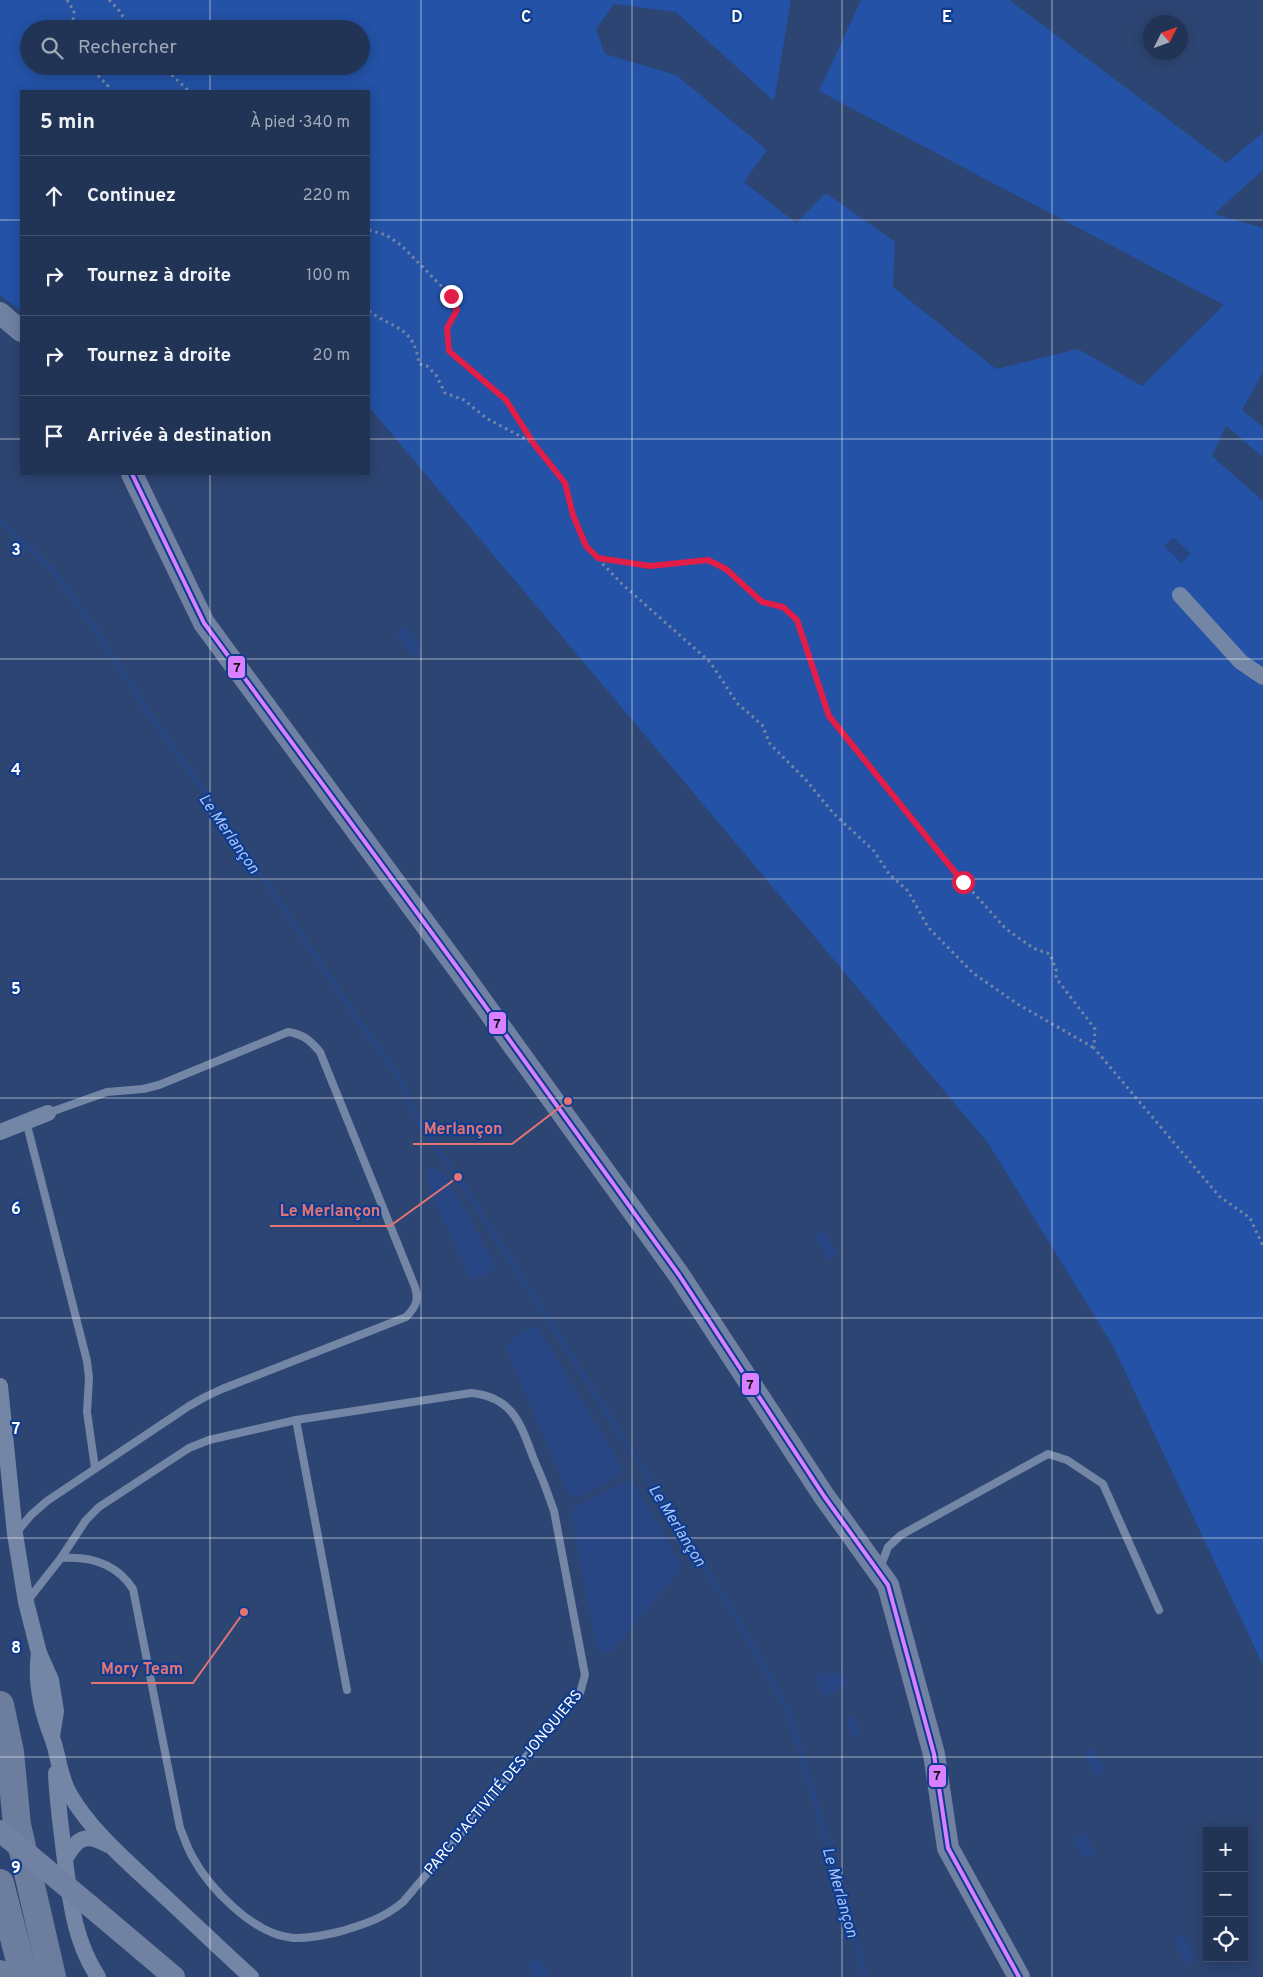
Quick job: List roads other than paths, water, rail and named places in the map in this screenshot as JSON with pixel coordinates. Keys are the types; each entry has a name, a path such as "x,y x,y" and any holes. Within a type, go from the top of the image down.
{"highway":[{"path":"0,1705 10,1752 37,1840 72,1977"},
{"path":"10,1752 17,1826 52,1977"},
{"path":"0,1883 24,1977"}],"street":[{"path":"0,313 20,330"},
{"path":"132,475 204,623 462,974 679,1275 824,1496 888,1585 934,1754 948,1848 1019,1977"},
{"path":"1180,596 1242,662 1263,677"},
{"path":"0,1132 48,1113"},
{"path":"0,1386 15,1534 26,1602 39,1653 51,1680 56,1711 53,1744 57,1799 72,1914 78,1937 98,1977"},
{"path":"53,1744 61,1776 68,1792 81,1812 111,1846 250,1977"},
{"path":"0,1831 174,1977"},
{"path":"65,1859 76,1842 83,1838 98,1839 111,1846"}],"lane":[{"path":"15,1534 31,1515 47,1501 189,1406 222,1389 406,1317 414,1309 418,1298 320,1052 311,1041 299,1033 288,1032 159,1085 143,1089 107,1092 48,1113"},
{"path":"26,1121 87,1361 89,1378 87,1412 95,1468"},
{"name":"PARC D'ACTIVITÉ DES JONQUIERS","path":"26,1602 61,1558 86,1520 99,1506 189,1448 209,1440 296,1420 470,1393 484,1394 499,1400 511,1410 519,1422 554,1511 585,1675 580,1693 403,1902 390,1913 371,1923 326,1935 292,1938 264,1931 241,1913 211,1883 192,1856 180,1828 133,1589 117,1569 105,1564 75,1557 61,1558"},
{"path":"296,1420 347,1690"},
{"path":"879,1572 888,1547 901,1535 1048,1454 1067,1460 1103,1484 1159,1610"}],"waterway":[{"name":"Le Merlançon","path":"0,521 49,566 95,628 148,713 209,797 363,1028 398,1075 422,1128 458,1177 735,1615 789,1712 866,1977"}],"place":[{"name":"Merlançon","path":"568,1101"},
{"name":"Le Merlançon","path":"458,1177"},
{"name":"Mory Team","path":"244,1612"}]}
